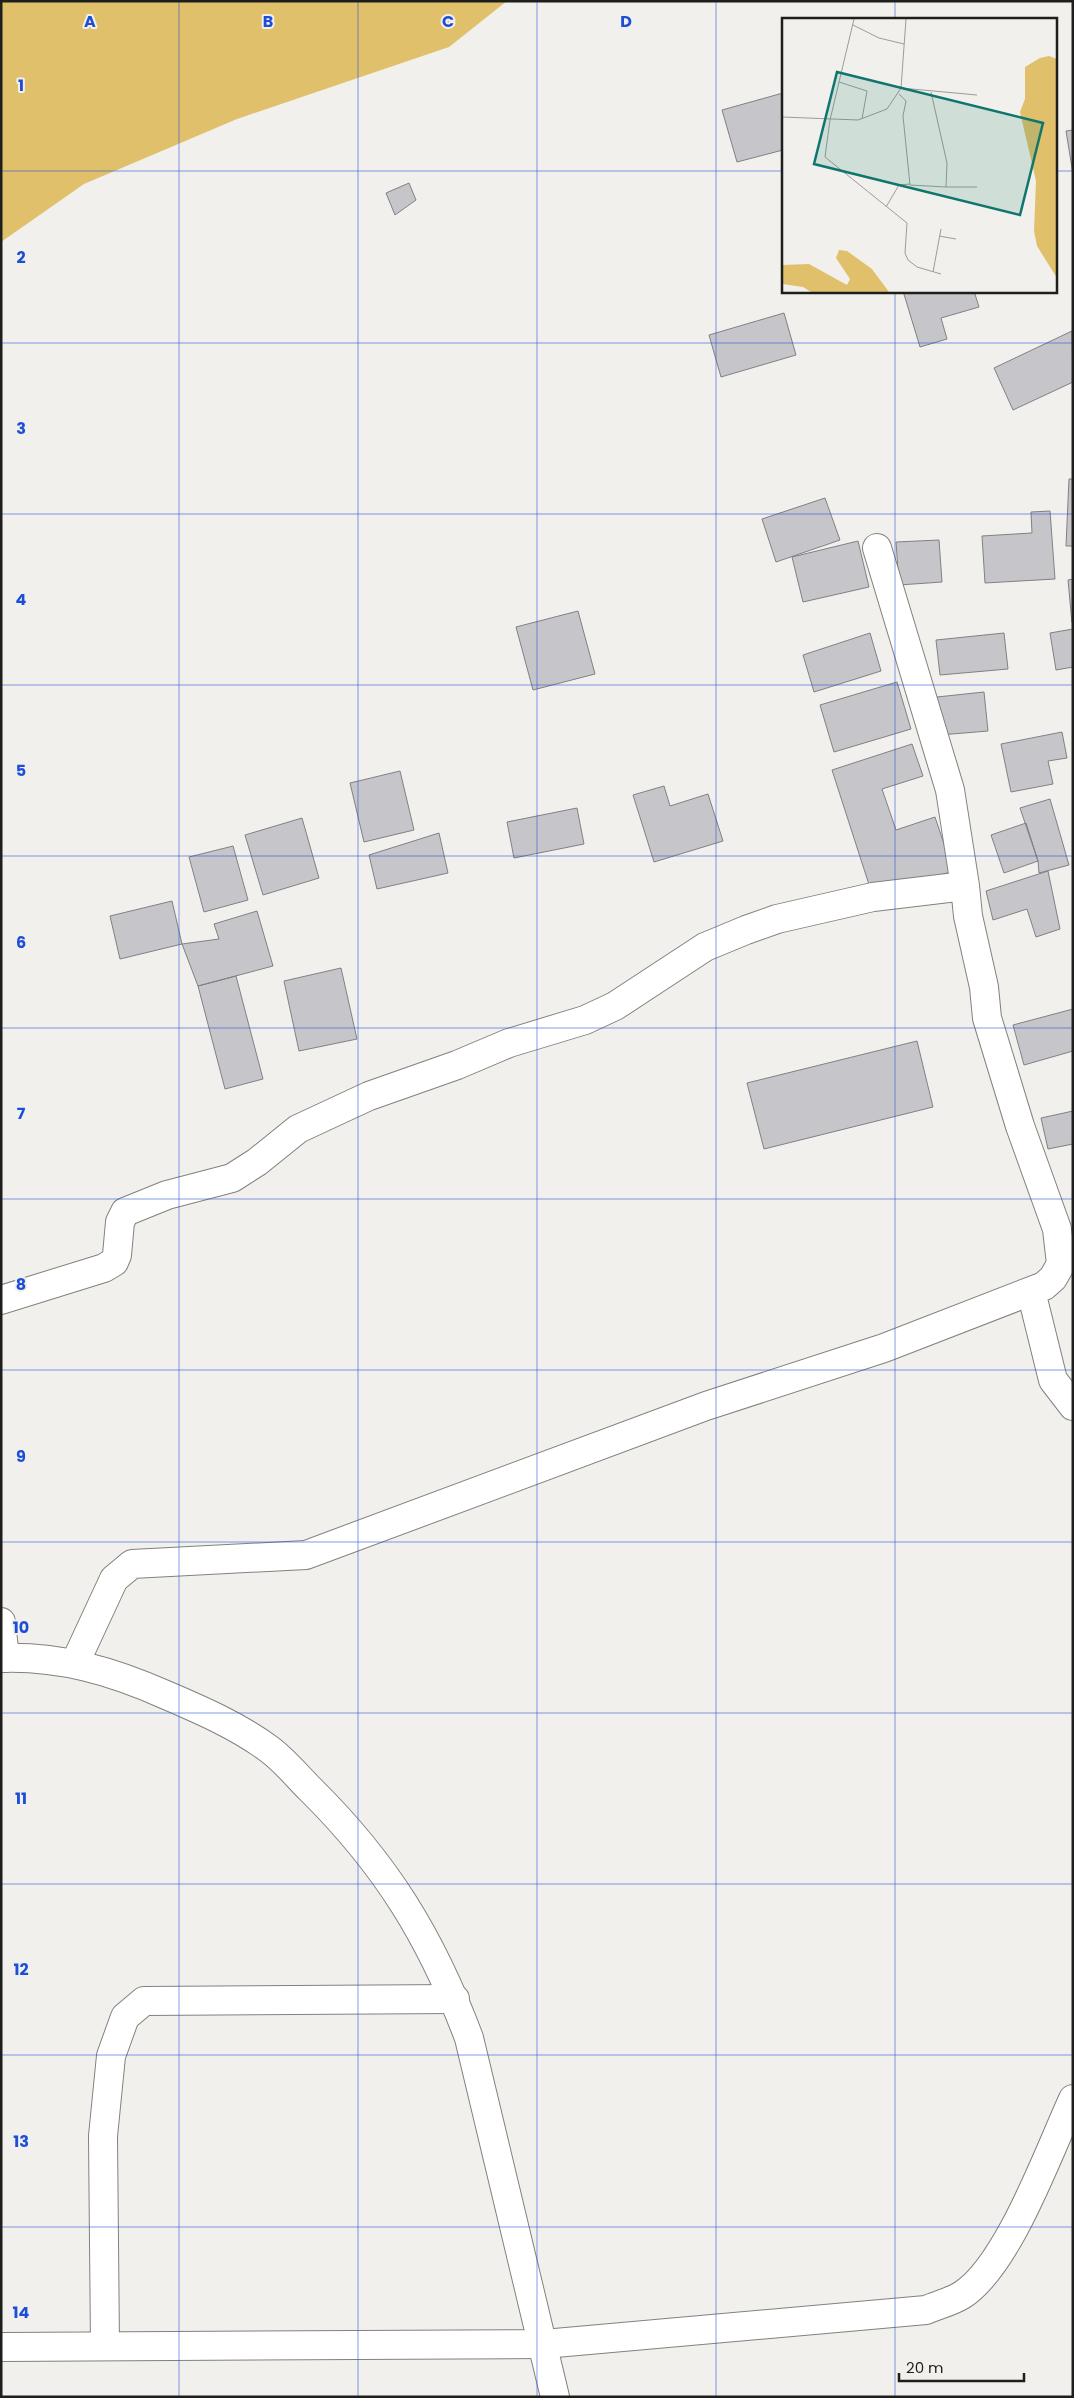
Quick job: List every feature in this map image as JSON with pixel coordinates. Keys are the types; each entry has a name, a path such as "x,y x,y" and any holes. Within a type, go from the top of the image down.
{"main road":[{"path":"75,1662 114,1578 132,1564 306,1555 706,1406 884,1348 1044,1286 1053,1278 1061,1264 1057,1228 1020,1126 987,1018 984,987 968,916 950,790 877,548"},
{"path":"1,1300 104,1268 114,1262 117,1255 120,1222 125,1212 167,1195 232,1178 257,1162 298,1129 369,1096 457,1065 509,1043 585,1020 615,1006 714,944 777,919 855,901 964,886"},
{"path":"1031,1291 1053,1380 1073,1406"},
{"path":"1,1622 3,1658 75,1662 134,1681 210,1714 270,1749 333,1812 380,1866 416,1920 455,1999 470,2038 544,2344 554,2397"},
{"path":"105,2346 102,2136 111,2056 125,2017 144,2001 455,1999"},
{"path":"1,2347 544,2344 926,2310 962,2295 994,2264 1014,2227 1073,2099"}],"shaded area":[{"path":"1,1 507,1 449,47 237,119 84,184 1,242"}],"building":[{"path":"782,93 782,150 737,162 722,110"},
{"path":"1073,130 1073,174 1066,131"},
{"path":"409,183 416,200 395,215 386,193"},
{"path":"903,292 974,292 979,307 941,318 947,339 920,347"},
{"path":"784,313 796,355 721,377 709,335"},
{"path":"1072,331 1073,382 1013,410 994,368"},
{"path":"1069,479 1073,479 1073,546 1066,546"},
{"path":"825,498 840,540 776,562 762,519"},
{"path":"1050,511 1055,579 985,583 982,536 1032,533 1031,512"},
{"path":"939,540 942,582 899,585 896,542"},
{"path":"858,541 869,587 803,602 792,557"},
{"path":"1073,579 1073,623 1072,623 1068,580"},
{"path":"578,611 595,674 533,690 516,627"},
{"path":"1073,629 1073,667 1056,670 1050,633"},
{"path":"870,633 881,671 814,692 803,655"},
{"path":"1004,633 1008,669 940,675 936,640"},
{"path":"897,682 911,729 834,752 820,705"},
{"path":"984,692 988,731 940,735 937,697"},
{"path":"1062,732 1067,758 1048,761 1053,784 1011,792 1001,744"},
{"path":"912,744 923,776 882,789 896,830 935,817 953,871 873,897 832,770"},
{"path":"400,771 414,830 364,842 350,783"},
{"path":"664,786 670,806 708,794 723,841 654,862 633,795"},
{"path":"1050,799 1069,865 1039,873 1038,861 1020,808"},
{"path":"577,808 584,844 514,858 507,822"},
{"path":"302,818 319,878 263,895 245,835"},
{"path":"1026,823 1038,861 1004,873 991,835"},
{"path":"439,833 448,873 377,889 369,855"},
{"path":"233,846 248,900 204,912 189,857"},
{"path":"1048,871 1060,929 1036,937 1027,909 993,920 986,891"},
{"path":"172,901 182,944 120,959 110,916"},
{"path":"257,911 273,966 198,986 182,944 219,939 214,924"},
{"path":"341,968 357,1039 299,1051 284,981"},
{"path":"236,976 263,1079 225,1089 198,986"},
{"path":"1073,1009 1073,1051 1024,1065 1013,1025"},
{"path":"917,1041 933,1107 764,1149 747,1083"},
{"path":"1073,1111 1073,1144 1048,1149 1041,1118"}]}
